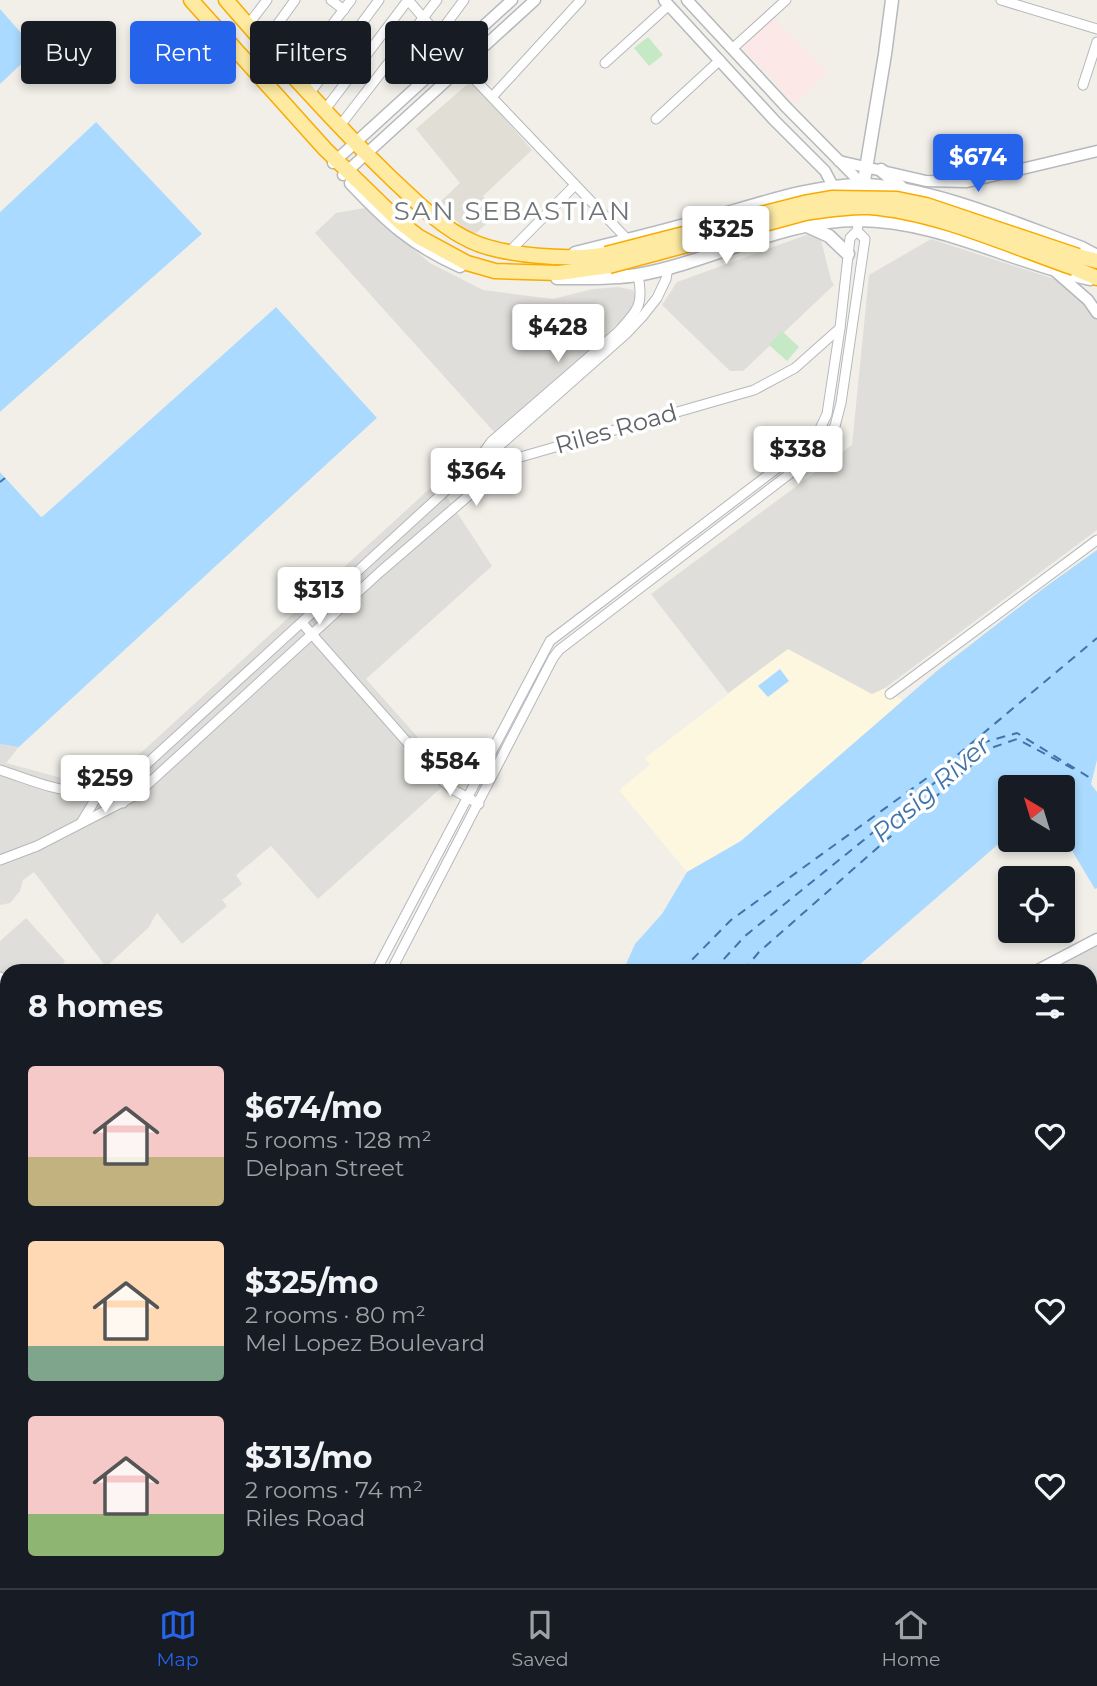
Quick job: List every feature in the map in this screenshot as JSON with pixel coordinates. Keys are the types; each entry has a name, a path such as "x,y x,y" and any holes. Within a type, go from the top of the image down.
{"highway":[{"path":"191,0 337,164 401,223 438,249 467,263 495,271 567,272 804,203 833,198 866,197 897,199 926,205 1076,262 1097,279"},
{"path":"233,3 250,26"},
{"path":"301,84 355,144 439,221 471,241 510,251 608,260"},
{"path":"1076,262 1097,259"}],"main road":[{"path":"858,225 892,0"},
{"path":"337,164 411,240 466,269 494,277 606,279 638,275 772,233 805,226 858,225 883,221 934,232 1056,272 1097,279"},
{"path":"881,170 904,189"},
{"path":"558,257 795,195 863,185 904,189 947,201 1082,248 1097,259"},
{"path":"795,195 805,226 829,236 848,254"}],"street":[{"path":"248,24 267,0"},
{"path":"280,21 295,0"},
{"path":"331,0 344,10"},
{"path":"336,21 351,0"},
{"path":"309,93 379,0"},
{"path":"324,111 408,0 424,19"},
{"path":"339,127 437,0"},
{"path":"448,21 464,0"},
{"path":"488,22 512,0"},
{"path":"488,42 535,0"},
{"path":"492,97 581,0"},
{"path":"687,0 863,185"},
{"path":"656,118 786,0"},
{"path":"1001,0 1097,29"},
{"path":"605,64 666,2 774,120 825,171 834,188"},
{"path":"1083,85 1097,43"},
{"path":"337,164 420,84"},
{"path":"337,164 366,154 442,84"},
{"path":"479,84 628,240"},
{"path":"774,120 787,107"},
{"path":"839,161 926,181 967,182 1097,150"},
{"path":"510,251 575,185"},
{"path":"380,964 550,641 806,447 818,433 827,414 850,238 858,225"},
{"path":"395,964 559,650 813,457 835,426 841,403 864,239 858,225"},
{"path":"0,770 64,790 85,793 114,785 139,771 478,461 497,448 626,334 653,304 666,279 668,267"},
{"path":"1056,272 1088,300 1097,313"},
{"path":"478,461 491,442 618,332 635,314 642,297 638,275"},
{"name":"Riles Road","path":"0,860 123,803 157,779 312,634 510,460 754,390 795,368 840,328"},
{"path":"829,401 841,403"},
{"path":"890,694 1097,540"},
{"path":"302,623 437,776 479,804"},
{"path":"114,785 123,803"},
{"path":"80,825 101,790"},
{"path":"416,895 428,901"},
{"path":"1049,964 1097,939"}],"shaded area":[{"path":"772,16 828,72 795,104 740,45"},
{"path":"468,84 474,84 532,150 483,196 498,213 472,237 439,203 460,183 416,129"},
{"path":"365,208 430,263 483,290 553,299 593,289 618,287 633,290 637,301 626,317 495,433 315,233 336,213"},
{"path":"809,234 821,240 834,285 743,371 730,371 662,305 677,282"},
{"path":"931,239 1073,285 1097,319 1097,530 885,688 872,694 788,649 728,693 651,594 852,445 869,275"},
{"path":"437,482 492,566 366,679 453,777 318,899 271,846 236,875 242,884 222,900 227,906 182,944 157,913 148,928 109,964 104,964 34,872 23,880 20,891 10,903 0,905 0,744 19,747 6,763 69,780 86,780 118,770 133,760"},
{"path":"788,648 872,694 885,688 903,701 740,841 687,872 619,790 650,765 645,758"},
{"path":"26,918 65,961 63,964 0,964 0,941"},
{"path":"1097,943 1097,964 1059,964"}],"green space":[{"path":"648,37 663,55 649,66 634,48"},
{"path":"782,331 799,347 787,361 769,345"}],"water":[{"path":"0,9 21,33 21,64 0,84"},
{"path":"96,122 202,234 0,412 0,212"},
{"path":"276,307 377,418 19,747 0,744 0,472 42,517"},
{"name":"Pasig River","path":"1097,550 1097,760 1091,784 1097,792 1097,888 1095,889 1073,852 1075,852 1075,775 998,775 998,844 860,964 626,964 635,944 662,914 687,872 741,841 938,670"},
{"path":"780,669 789,681 768,697 758,686"}],"pier":[{"path":"93,120 96,122 0,212 0,207"},
{"path":"202,234 204,237 0,415 0,412"},
{"path":"273,305 276,307 41,517 0,472 0,468 42,512"},
{"path":"377,418 380,420 188,599 21,750 16,750"}],"ferry route":[{"path":"0,482 5,478"},
{"path":"688,964 731,920 949,762 1097,638"},
{"path":"719,964 745,936 985,742 1017,733 1092,779"},
{"path":"749,964 759,952 991,748 1017,739 1079,772"}],"district":[{"name":"SAN SEBASTIAN","path":"513,211"}]}
